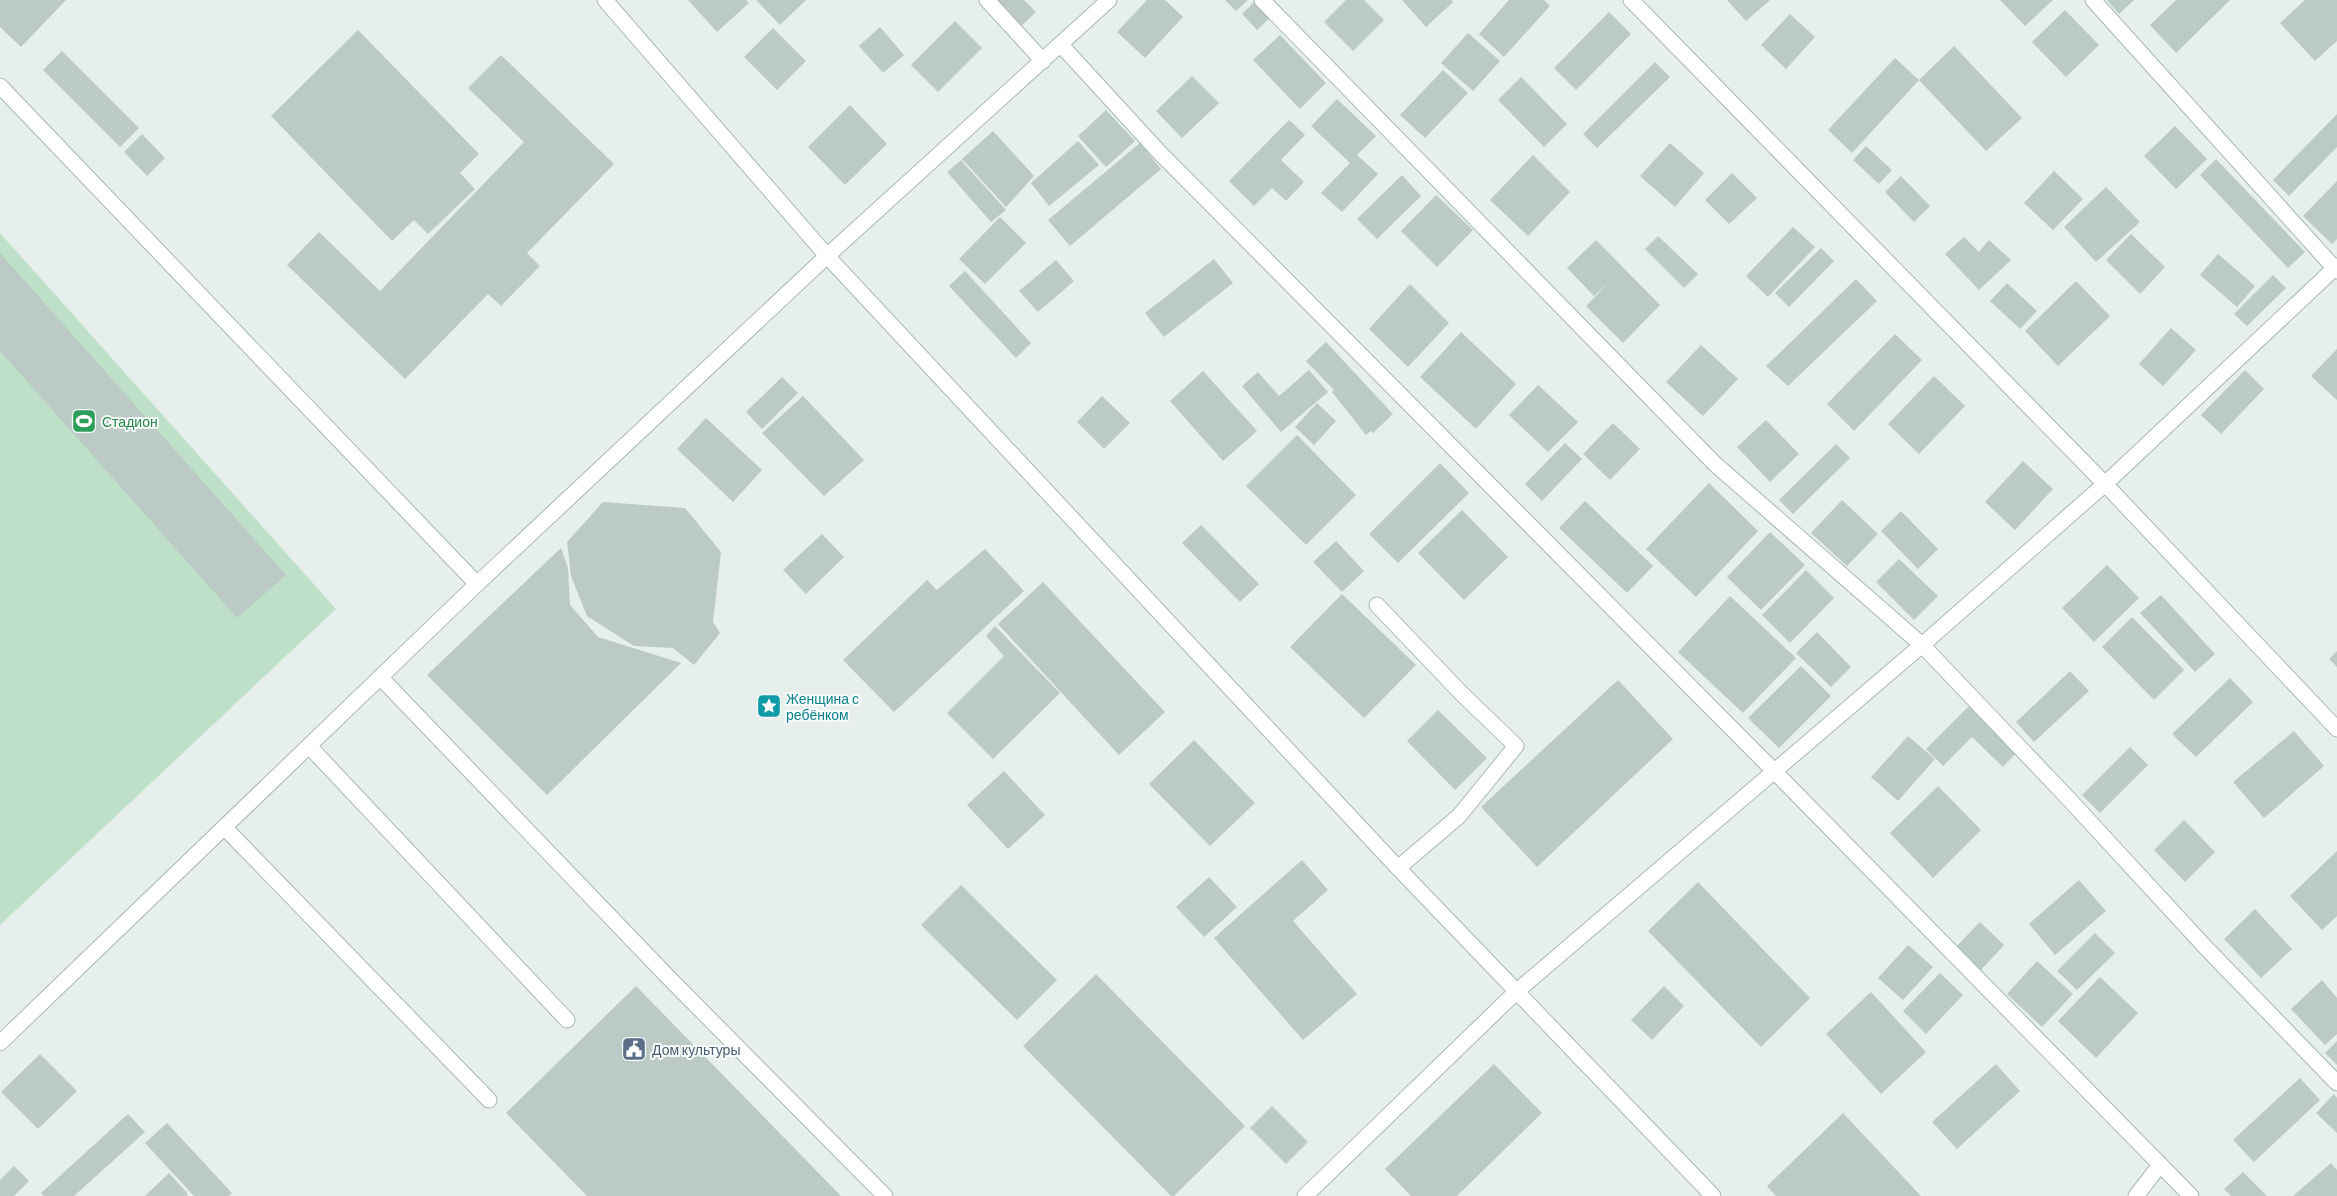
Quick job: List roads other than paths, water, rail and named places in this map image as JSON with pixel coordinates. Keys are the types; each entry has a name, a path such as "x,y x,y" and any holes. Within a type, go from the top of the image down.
{"street":[{"path":"605,0 827,256 1398,868 1713,1196"},
{"path":"987,0 1043,61"},
{"path":"0,1043 477,584 827,256 1061,46 1109,0"},
{"path":"1262,0 1715,464 1922,645 2066,796 2208,950 2337,1083"},
{"path":"1631,0 2105,484 2337,728"},
{"path":"1305,1196 1516,992 1922,645 2105,484 2336,269 2093,0"},
{"path":"1061,46 1160,153 1774,771 2190,1196"},
{"path":"0,86 477,584"},
{"path":"1376,605 1461,693 1516,746 1459,816 1398,868"},
{"path":"380,677 668,977 885,1196"},
{"path":"308,746 567,1020"},
{"path":"224,827 489,1100"},
{"path":"2136,1196 2160,1165"}],"place":[{"name":"Стадион","path":"84,421"},
{"name":"Женщина с ребёнком","path":"769,706"},
{"name":"Дом культуры","path":"634,1049"}]}
